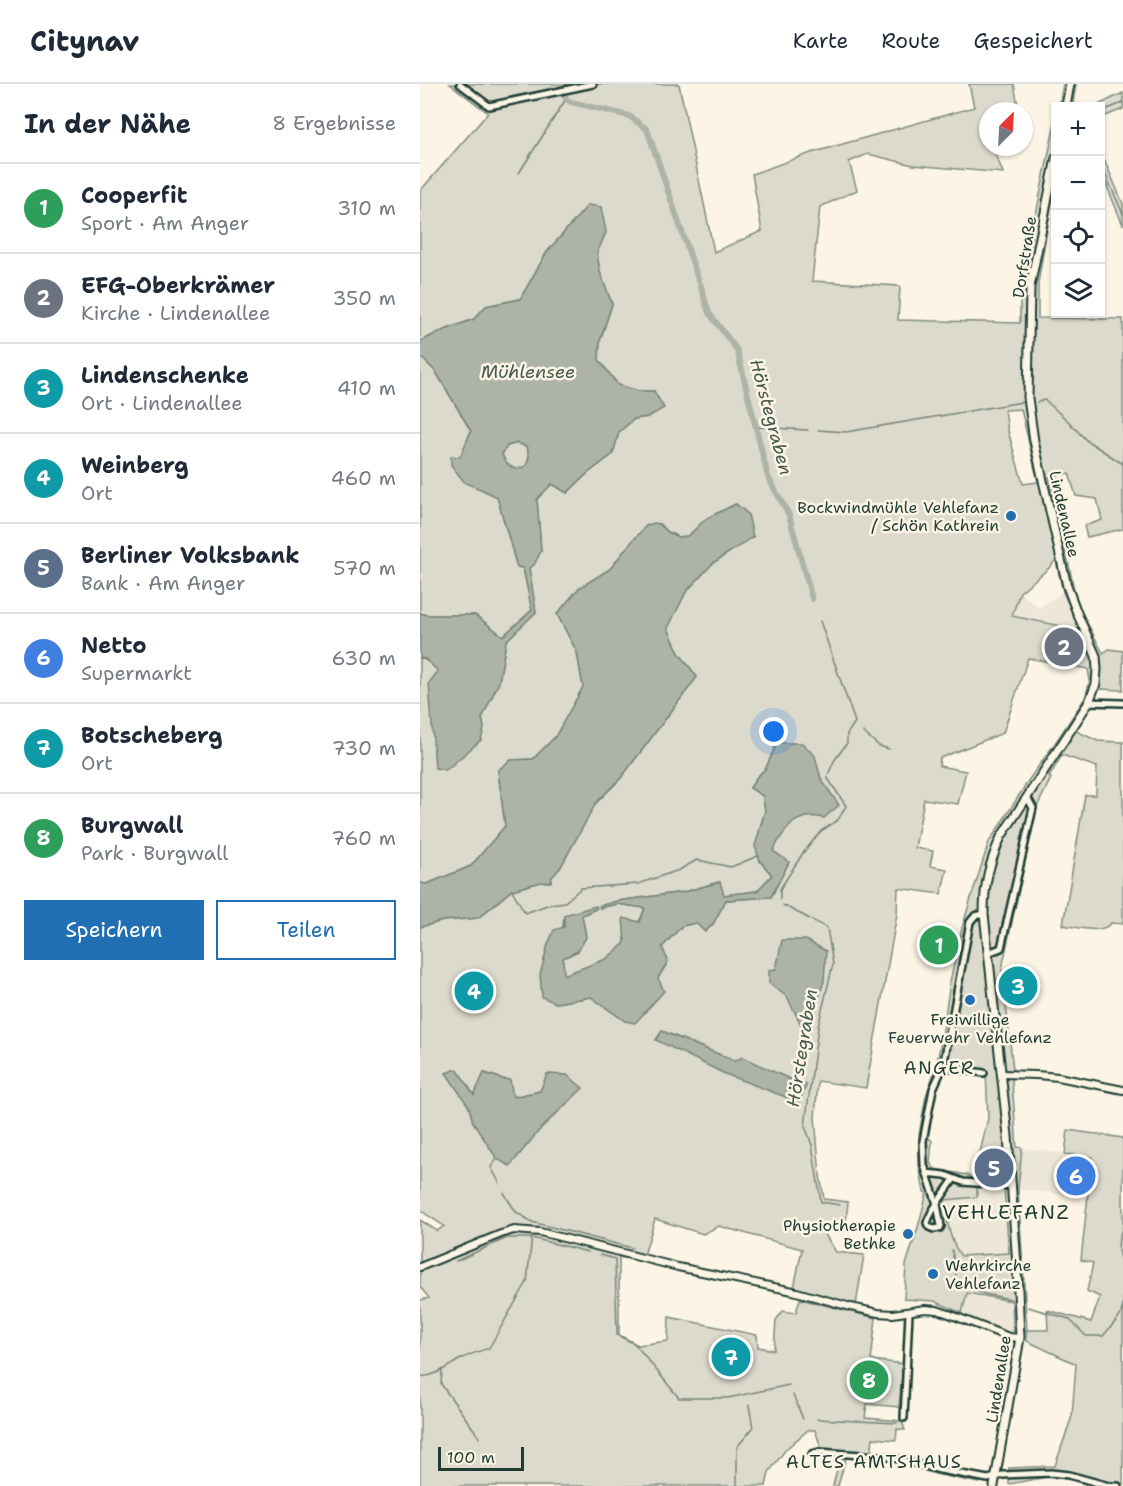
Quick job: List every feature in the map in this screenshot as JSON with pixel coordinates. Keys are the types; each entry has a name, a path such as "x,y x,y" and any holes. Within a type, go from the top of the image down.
{"main road":[{"path":"1067,102 1070,84"},
{"name":"Dorfstraße","path":"1030,325 1030,287 1051,183"},
{"name":"Lindenallee","path":"994,1486 1020,1338 1012,1185 1003,1074 988,953 984,894 992,856 1001,837 1089,702 1096,684 1097,669 1096,656 1068,586 1034,441 1028,398 1030,325"}],"street":[{"path":"460,84 489,106 594,84"},
{"path":"1089,702 1123,704"},
{"path":"988,953 1001,948 1033,808 1027,797"},
{"path":"954,1179 937,1204 924,1165 923,1141 933,1089 943,1067 970,922 975,916 984,914"},
{"path":"943,1067 984,1073"},
{"path":"1003,1074 1058,1077 1123,1089"},
{"path":"926,1173 945,1175 963,1182 1012,1185"},
{"path":"420,1266 514,1230 540,1232 713,1275 793,1291 850,1307 886,1314 909,1313 925,1309 937,1310 1010,1337 1020,1338"},
{"path":"904,1418 909,1313"},
{"path":"812,1454 819,1452 890,1457 988,1479 1003,1475 1051,1473 1118,1486"}],"shaded area":[{"path":"450,84 567,84 568,86 577,84 679,84 714,252 762,231 752,174 811,153 974,107 969,84 1014,84 1017,102 979,102 979,156 996,156 1003,173 913,165 868,154 849,162 857,190 820,207 812,281 900,286 898,320 1020,323 1020,291 1051,142 1051,207 1038,283 1038,318 1123,319 1123,529 1087,537 1084,526 1102,520 1097,499 1076,496 1069,473 1049,477 1075,594 1082,613 1103,653 1109,649 1123,651 1123,690 1099,689 1076,731 1098,741 1123,742 1123,924 1111,923 1101,929 1063,925 1085,795 1096,795 1097,767 1062,755 1049,777 1051,778 1037,807 1002,968 1013,1070 1017,1147 1022,1148 1018,1189 1027,1330 1048,1330 1047,1310 1091,1322 1100,1297 1087,1291 1093,1263 1081,1260 1092,1157 1065,1154 1068,1130 1123,1138 1123,1486 1096,1486 1047,1477 1009,1484 1009,1468 1055,1466 1072,1416 1076,1364 1027,1341 1026,1330 1012,1331 1012,1301 967,1293 962,1313 934,1301 904,1299 906,1265 927,1193 924,1192 919,1165 919,1135 926,1096 941,1043 950,982 971,898 989,842 1085,698 1090,680 1088,669 1028,658 1003,733 940,758 939,766 966,771 958,804 924,799 915,848 933,851 930,866 947,869 941,894 898,888 897,914 866,1088 818,1081 815,1117 824,1199 848,1202 845,1231 827,1225 824,1233 836,1252 864,1255 856,1305 794,1288 802,1249 719,1226 703,1234 655,1219 642,1262 619,1257 619,1335 638,1345 668,1341 669,1317 757,1335 758,1347 774,1350 776,1320 783,1311 796,1313 800,1299 876,1318 871,1360 903,1364 899,1407 867,1404 865,1418 902,1421 905,1430 897,1429 896,1440 873,1438 871,1452 956,1471 981,1474 979,1483 935,1474 890,1460 846,1457 838,1486 833,1486 840,1457 821,1456 821,1447 815,1430 808,1430 786,1449 769,1472 766,1486 420,1486 420,1300 429,1298 420,1287 420,1220 437,1231 444,1226 420,1210 420,927 443,921 478,918 512,890 552,877 560,868 596,803 621,778 697,677 679,653 667,628 686,592 713,563 753,537 736,504 707,518 688,536 678,537 659,524 628,546 610,569 579,588 557,614 577,652 583,687 555,737 533,759 511,760 498,770 505,826 471,866 427,884 420,883 420,658 427,661 445,678 484,728 482,718 499,682 506,641 536,612 529,568 541,551 537,499 552,483 567,493 613,454 619,432 634,419 648,417 654,391 638,391 618,385 599,360 600,341 612,304 600,272 597,253 606,232 588,205 547,252 520,299 486,306 474,319 420,342 420,191 488,113","holes":["1021,409 1038,482 1023,484 1008,431 1005,410","1056,560 1063,592 1080,630 1012,616 1020,592","777,743 814,756 821,779 813,815 795,820 781,836 773,851 789,862 771,897 726,900 713,924 705,932 696,923 682,926 662,947 668,962 625,1021 591,997 556,1003 564,915 596,909 582,915 586,937 578,951 563,958 563,975 611,956 634,930 645,908 617,904 600,908 600,906 617,901 684,892 719,882 724,895 757,891 772,875 760,861 760,827 765,811 763,796 750,788 766,768","662,1031 735,1061 806,1084 799,1101 656,1040","946,1066 986,1071 988,1118 979,1157 992,1161 993,1156 1005,1157 1006,1182 972,1178 935,1169 930,1163 932,1141 926,1135 934,1091","485,1073 503,1079 512,1097 540,1091 572,1099 542,1127 473,1122 469,1107","977,1187 1004,1188 1009,1253 961,1256 949,1230 945,1200 977,1197"]},
{"path":"1063,84 1076,84 1073,102 1060,102"},
{"path":"1123,93 1123,109 1105,116 1104,102"},
{"path":"1105,161 1123,204 1123,225 1105,182"},
{"path":"420,356 436,372 471,431 460,458 483,490 497,496 517,567 523,568 532,610 503,636 475,615 420,613"},
{"path":"517,443 527,447 529,456 527,465 515,469 509,466 502,454 507,446"},
{"path":"1020,592 1038,608 1063,592 1080,630 1012,616"},
{"path":"1022,1148 1092,1157 1087,1197 1018,1189"},
{"path":"977,1187 1004,1188 1010,1253 961,1256 955,1248 947,1223 944,1200 976,1197"},
{"path":"966,1292 1012,1301 1012,1331 992,1326 962,1313"}],"water":[{"name":"Mühlensee","path":"588,205 601,207 606,232 597,253 600,272 612,304 600,341 599,360 618,385 638,391 654,391 664,408 648,417 634,419 619,432 613,454 567,493 552,484 537,499 541,551 534,565 529,568 536,612 506,641 499,682 482,718 484,728 481,740 446,770 435,768 429,683 438,671 425,659 420,658 420,613 475,615 503,636 532,610 523,568 517,567 497,497 465,483 451,465 451,456 460,457 471,431 436,372 420,356 420,342 474,319 486,306 520,299 547,252","holes":["517,443 527,447 529,456 527,465 523,467 512,467 502,454 507,446"]},
{"path":"736,504 748,514 753,537 713,563 686,592 668,628 679,653 697,677 621,778 596,803 551,882 541,882 512,890 478,918 443,921 420,927 420,883 427,884 471,866 505,826 498,770 511,760 533,759 555,737 583,687 577,652 557,614 579,588 610,569 646,526 659,524 678,537 688,536 707,518"},
{"path":"777,743 802,743 815,756 821,779 839,805 824,818 814,816 799,819 792,823 782,835 773,851 789,862 771,897 726,900 713,924 705,932 696,923 682,926 662,947 668,961 658,978 664,991 635,1023 625,1021 591,997 556,1003 542,997 540,975 548,944 554,930 564,927 564,915 596,906 597,908 582,915 586,937 578,951 563,958 564,975 606,959 625,943 623,918 640,922 645,908 617,904 600,908 599,906 617,901 684,892 720,882 724,895 757,891 772,875 760,861 755,846 765,811 763,796 750,788 766,768"},
{"path":"782,940 806,940 826,951 824,981 807,1036 787,997 769,983 769,970 776,969"},
{"path":"662,1031 735,1061 742,1057 792,1080 807,1084 799,1102 725,1074 656,1040"},
{"path":"457,1069 474,1095 484,1073 510,1080 513,1097 540,1091 547,1074 567,1075 583,1088 542,1127 510,1166 497,1159 473,1122 469,1107 446,1073"}],"waterway":[{"name":"Hörstegraben","path":"565,96 571,102 629,116 647,129 698,279"},
{"path":"519,173 566,99"},
{"path":"1107,109 1123,103"},
{"path":"1105,173 1123,214"},
{"name":"Hörstegraben","path":"700,284 709,313 737,350 768,477 789,515 812,599"},
{"path":"1037,402 1045,400 1086,440 1123,464"},
{"path":"818,430 846,432 1022,402"},
{"path":"755,427 808,430"},
{"name":"Hörstegraben","path":"780,899 780,889 803,853 821,831 838,820 846,806 827,777 834,761 847,743 847,734 855,722 820,621"},
{"path":"863,732 879,746 889,749"},
{"path":"512,890 525,913 550,904 565,902 581,888 638,884 679,870 697,860 731,867 758,856"},
{"name":"Hörstegraben","path":"783,905 827,928 833,964 818,1027 805,1126 812,1145 821,1202 840,1205"},
{"path":"497,1159 491,1167 500,1184"},
{"path":"504,1193 516,1212 532,1222 632,1248"},
{"path":"1123,1227 1118,1245 1120,1259 1123,1263"},
{"path":"420,1376 436,1373 464,1357 489,1348 527,1282 532,1236"},
{"path":"456,1261 507,1238 532,1238 588,1252"},
{"path":"952,1250 957,1283 984,1294 1011,1299"},
{"path":"600,1255 615,1259 617,1335 635,1344 679,1398 728,1398 789,1385"},
{"path":"1028,1307 1069,1319 1086,1336 1103,1336 1120,1316 1123,1306"},
{"path":"442,1370 441,1384 480,1438"},
{"path":"793,1395 803,1419"},
{"path":"737,1486 737,1447 753,1428 749,1405"},
{"path":"817,1419 897,1423"}],"place":[{"name":"Bockwindmühle Vehlefanz / Schön Kathrein","path":"1011,516"},
{"name":"EFG-Oberkrämer","path":"1064,647"},
{"name":"Cooperfit","path":"939,945"},
{"name":"Lindenschenke","path":"1018,986"},
{"name":"Weinberg","path":"474,991"},
{"name":"Freiwillige Feuerwehr Vehlefanz","path":"970,1000"},
{"name":"Berliner Volksbank","path":"994,1168"},
{"name":"Netto","path":"1076,1176"},
{"name":"Physiotherapie Bethke","path":"908,1234"},
{"name":"Wehrkirche Vehlefanz","path":"933,1274"},
{"name":"Botscheberg","path":"731,1357"},
{"name":"Burgwall","path":"869,1380"}],"district":[{"name":"ANGER","path":"939,1068"},
{"name":"VEHLEFANZ","path":"1006,1212"},
{"name":"ALTES AMTSHAUS","path":"874,1462"}]}
